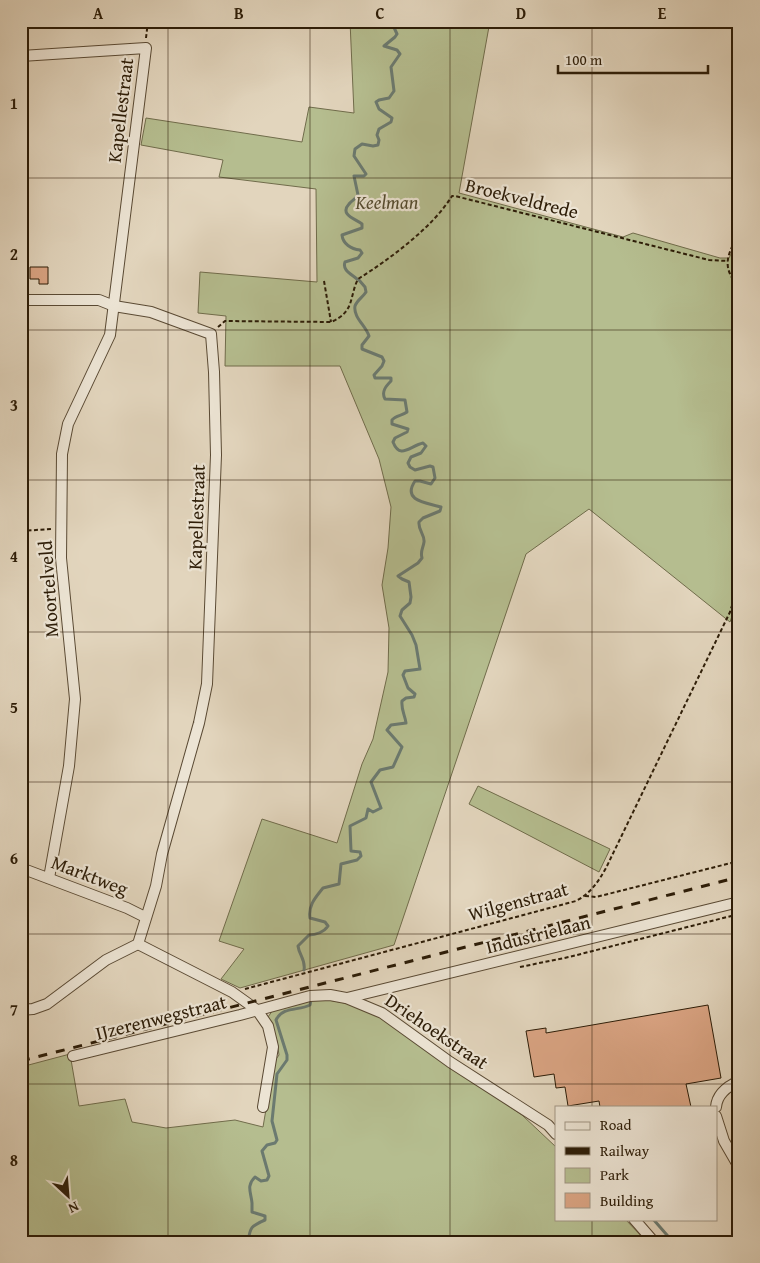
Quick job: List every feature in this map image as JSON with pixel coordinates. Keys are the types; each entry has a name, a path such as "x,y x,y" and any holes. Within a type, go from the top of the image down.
{"street":[{"path":"21,56 146,48"},
{"name":"Kapellestraat","path":"114,306 146,48"},
{"path":"21,300 98,300 114,306 151,312 211,334"},
{"name":"Moortelveld","path":"49,878 69,766 75,699 60,558 62,454 68,424 110,335 114,306"},
{"name":"Kapellestraat","path":"138,944 156,886 162,854 199,723 206,684 216,455 211,334"},
{"name":"Marktweg","path":"21,868 127,908 145,917"},
{"name":"Industrielaan","path":"346,998 739,902"},
{"path":"21,1010 33,1009 47,1004 106,960 138,944 232,992 257,1010 268,1026 273,1047 263,1107"},
{"name":"Driehoekstraat","path":"257,1010 310,996 330,995 346,998 382,1013 450,1062 548,1125 555,1133"},
{"name":"IJzerenwegstraat","path":"73,1056 257,1010"},
{"path":"716,1106 716,1102 724,1090 739,1081"},
{"path":"718,1122 724,1141 739,1167"},
{"path":"635,1220 654,1242"}],"path":[{"name":"Kapellestraat","path":"146,48 148,21"},
{"name":"Broekveldrede","path":"331,322 346,312 353,298 358,279 375,269 422,230 444,210 452,196 710,260 728,261"},
{"path":"739,234 728,254 728,271 739,287"},
{"path":"211,334 225,321 331,322 324,281"},
{"path":"21,531 61,528"},
{"name":"Wilgenstraat","path":"232,992 567,903 585,896 597,884 606,868 730,612 738,590 739,578"},
{"path":"585,896 596,897 739,861"},
{"path":"521,967 739,914"}],"green space":[{"name":"Keelman","path":"350,21 490,21 459,193 623,237 633,233 720,258 729,258 739,238 739,596 730,622 589,509 526,554 394,945 240,988 221,979 244,949 219,941 262,819 337,843 362,764 373,739 388,672 389,628 382,585 388,548 391,507 379,459 340,366 225,366 226,316 198,313 200,272 317,282 316,189 219,177 223,160 141,145 146,118 302,142 309,107 354,113"},
{"path":"478,786 610,849 599,872 469,804"},
{"path":"318,998 355,1005 376,1015 522,1115 555,1146 555,1220 626,1220 647,1242 21,1242 21,1067 70,1054 79,1106 125,1099 132,1122 166,1128 235,1120 263,1127 274,1062 279,1055 277,1041 268,1017 273,1010"}],"building":[{"path":"30,267 48,267 48,284 39,284 39,279 30,279"},
{"path":"708,1005 721,1078 686,1084 691,1106 600,1106 599,1101 568,1106 565,1087 556,1088 554,1074 534,1077 526,1031 546,1028 546,1033"}],"waterway":[{"path":"357,279 348,272 344,265 345,262 358,258 362,253 360,250 348,245 342,235 362,228 362,224 349,216 346,211 346,208 358,195 354,176 364,176 366,174 354,156 355,149 362,144 378,145 377,135 379,129 391,122 392,118 379,109 376,102 389,98 394,91 391,67 400,54 397,50 384,46 397,34 391,21"},
{"path":"304,970 304,963 298,946 309,935 320,933 328,926 325,922 310,918 311,905 323,888 339,884 341,864 357,860 361,856 360,852 351,851 350,826 366,818 368,809 373,812 381,808 371,782 380,770 393,767 402,747 387,730 391,725 406,723 402,701 406,698 414,697 415,694 408,688 403,675 405,671 420,669 416,645 400,616 402,610 410,603 409,582 398,576 418,563 422,558 421,552 424,539 419,522 423,518 440,511 441,507 424,503 411,493 415,481 431,484 435,478 433,467 415,470 408,463 411,457 421,453 426,446 423,443 402,451 393,442 395,438 407,432 408,429 392,424 394,418 407,412 405,400 385,399 384,392 391,378 375,378 374,375 384,361 382,357 362,349 362,345 369,336 355,310 356,304 366,292 365,287 359,280"},
{"path":"248,1242 252,1228 265,1220 265,1216 252,1212 251,1183 255,1177 261,1181 267,1180 269,1176 262,1151 267,1145 275,1143 277,1140 272,1121 277,1074 287,1060 287,1055 276,1020 287,1011 310,1005 311,1000"},
{"path":"654,1220 673,1242"}],"railway":[{"path":"21,1061 739,877"}]}
